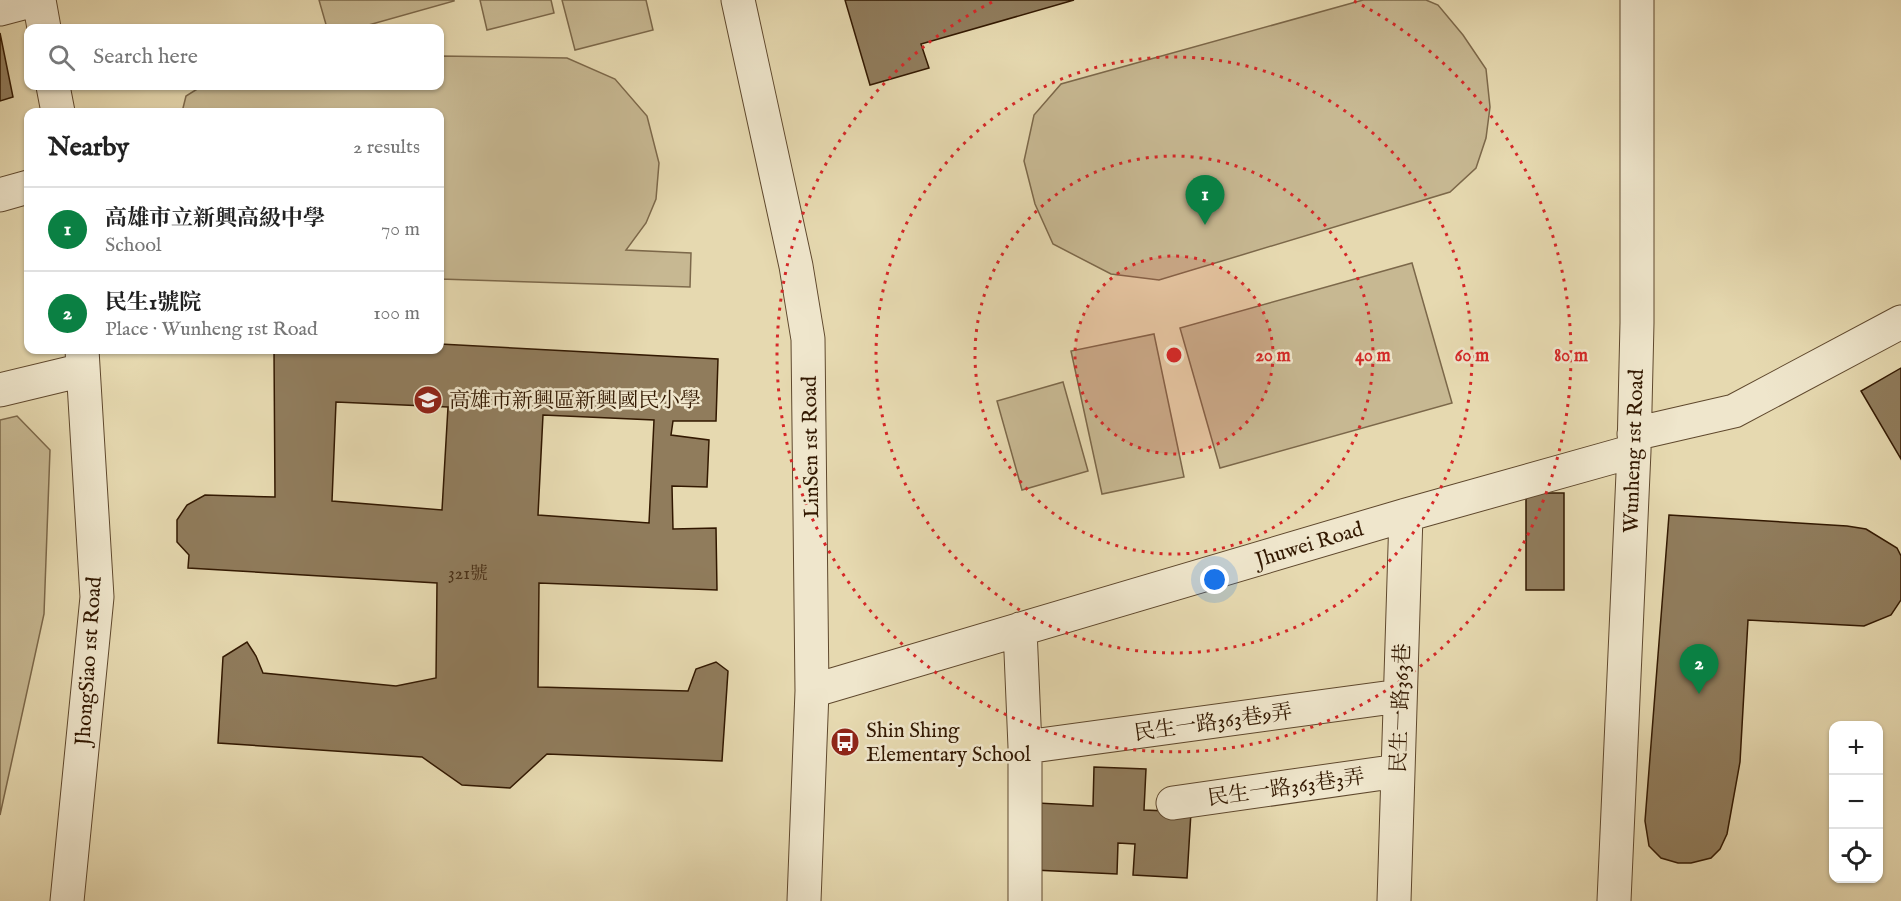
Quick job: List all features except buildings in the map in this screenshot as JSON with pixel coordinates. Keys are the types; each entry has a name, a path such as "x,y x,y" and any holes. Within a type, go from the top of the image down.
{"street":[{"path":"0,9 36,0 43,24"},
{"name":"LinSen 1st Road","path":"738,0 796,266 808,339 812,691 804,901"},
{"name":"Wunheng 1st Road","path":"1614,901 1634,443 1637,323 1637,0"},
{"path":"54,90 57,108"},
{"path":"0,195 24,188"},
{"name":"Jhuwei Road","path":"812,691 1406,515 1734,411 1901,322"},
{"path":"0,390 83,360"},
{"name":"JhongSiao 1st Road","path":"67,901 97,597 83,360"},
{"name":"民生一路363巷","path":"1394,901 1406,515"},
{"path":"1020,630 1025,747 1025,901"},
{"name":"民生一路363巷9弄","path":"1025,747 1400,696"},
{"name":"民生一路363巷3弄","path":"1173,803 1398,771"}],"shaded area":[{"path":"319,0 454,0 372,24 326,24"},
{"path":"480,0 551,0 554,13 487,30"},
{"path":"562,0 646,0 653,30 575,50"},
{"path":"1363,0 1426,0 1438,5 1463,35 1486,69 1490,107 1486,138 1476,168 1450,192 1159,280 1111,274 1053,244 1035,204 1024,161 1034,115 1061,84"},
{"path":"444,56 567,58 615,79 647,116 659,163 656,199 646,223 626,250 691,253 690,287 444,279 444,108 183,108 186,96 196,90 444,90"},
{"path":"1412,263 1452,403 1220,468 1180,328"},
{"path":"1154,334 1184,477 1102,494 1071,351"},
{"path":"1063,382 1088,471 1022,490 997,401"},
{"path":"17,416 50,450 44,614 0,815 0,420"}],"place":[{"name":"高雄市立新興高級中學","path":"1205,225"},
{"name":"高雄市新興區新興國民小學","path":"428,400"},
{"name":"民生1號院","path":"1699,694"},
{"name":"Shin Shing Elementary School","path":"845,742"}]}
